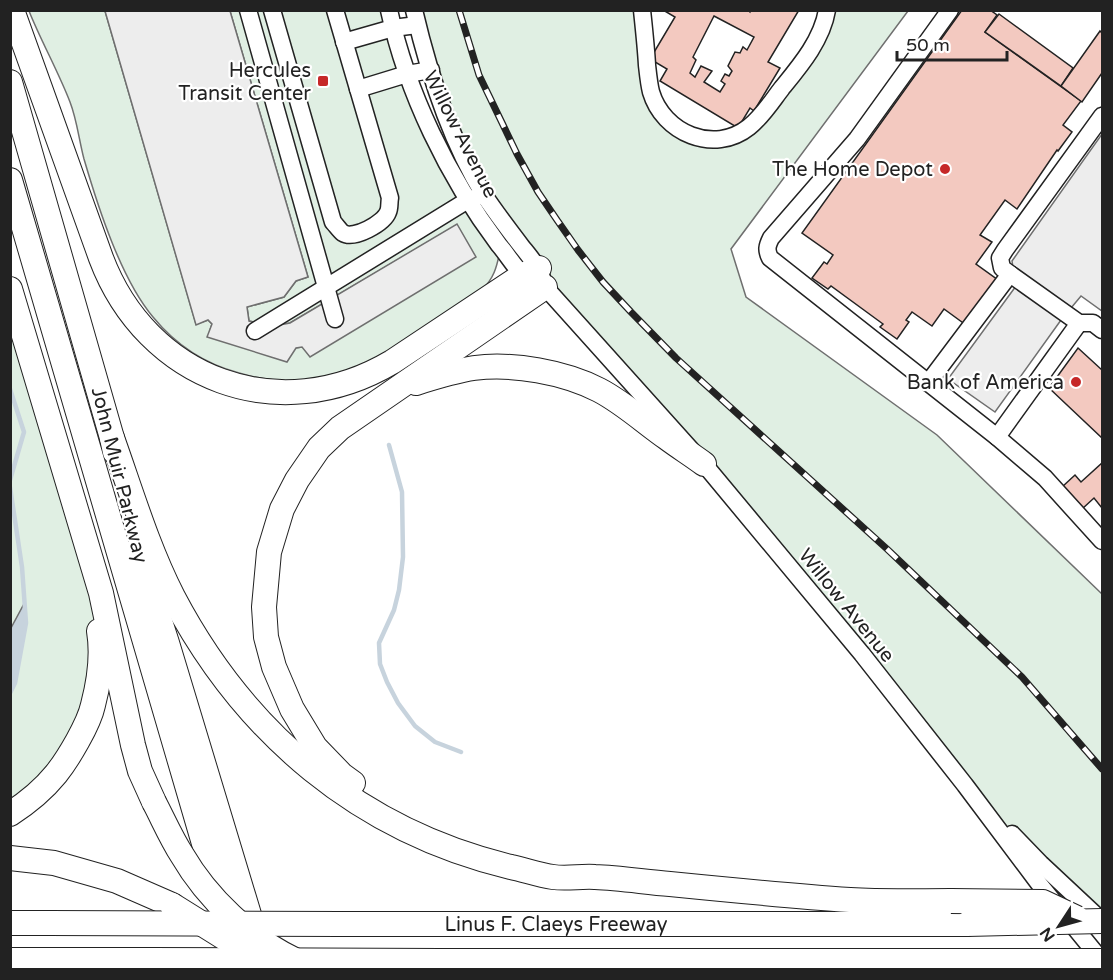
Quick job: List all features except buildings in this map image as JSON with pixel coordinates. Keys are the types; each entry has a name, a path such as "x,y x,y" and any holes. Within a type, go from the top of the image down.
{"highway":[{"path":"12,10 113,286 129,312 150,336 172,355 199,371 235,385 274,392 305,392 343,385 392,362 536,277"},
{"name":"John Muir Parkway","path":"10,82 112,438 123,504 265,969"},
{"name":"John Muir Parkway","path":"10,180 241,969"},
{"path":"536,277 399,387 340,428 318,448 297,480 282,509 269,552 264,607 266,637 274,667 292,709 315,747 342,775 390,807 445,833 508,857 597,877"},
{"path":"10,289 102,593 140,771 187,863 229,915 277,951 315,969"},
{"path":"399,387 474,368 507,366 541,371 572,379 599,390 704,464"},
{"path":"112,438 159,567 188,624 205,651 242,701 287,748 340,791 395,825 455,851 554,877 597,877 848,900 1043,902 1096,921"},
{"path":"10,814 27,803 56,774 76,743 93,707 101,644 88,546"},
{"path":"10,858 54,863 117,881 172,905 228,940 258,969"},
{"name":"Linus F. Claeys Freeway","path":"10,922 967,924 1096,921"},
{"name":"Linus F. Claeys Freeway","path":"10,960 1102,961"}],"street":[{"path":"248,10 335,319"},
{"path":"272,10 333,222 344,233 352,235 367,230 381,221 389,212 390,198 335,10"},
{"name":"Willow Avenue","path":"389,10 407,74 430,127 448,164 476,197"},
{"path":"642,10 651,92 657,106 666,119 678,129 694,137 709,140 737,135 760,116 810,51 819,34 827,10"},
{"path":"950,10 857,139 771,238 766,252 770,258 997,437 1045,478 1102,541"},
{"name":"Willow Avenue","path":"416,18 430,70 489,230 536,277 704,464 862,654 1040,885 1102,961"},
{"path":"345,42 393,28 416,18"},
{"path":"358,89 407,74 430,70"},
{"path":"1102,116 1000,258 1002,268 1079,323 1093,323 1102,330"},
{"path":"255,331 476,197"},
{"path":"928,383 1010,274"},
{"path":"997,437 1079,323"},
{"path":"965,785 1096,921"}],"green space":[{"path":"29,11 105,11 196,324 208,320 212,324 210,330 295,348 302,347 457,225 290,323 274,326 249,321 247,307 284,297 296,281 308,277 230,11 389,11 407,74 501,247 490,280 482,290 364,366 315,379 287,381 248,375 226,369 192,352 171,336 153,317 141,301 121,263 96,199 70,102"},
{"path":"414,11 642,11 657,106 709,140 760,116 827,11 908,11 731,249 746,297 937,435 1102,594 1102,920 1060,905 983,809 545,287 484,194"},
{"path":"10,289 88,546 101,644 93,707 10,814"}],"shaded area":[{"path":"105,11 230,11 308,277 296,281 284,297 247,307 249,321 274,326 290,323 457,224 476,257 310,357 302,347 296,348 287,362 207,337 212,324 208,320 196,325"},
{"path":"1102,134 1102,311 1081,296 995,412 948,379 1016,286 1012,261"},
{"path":"25,602 26,623 15,683 11,693 11,628"}],"waterway":[{"path":"10,389 24,432 10,480"},
{"path":"389,445 402,492 403,557 394,610 379,643 380,664 398,703 415,726 435,742 461,752"},
{"path":"10,487 22,567 26,623 15,683 10,693"}],"railway":[{"path":"459,10 479,75 517,154 538,192 603,282 676,358 887,549 1022,677 1102,769"}],"place":[{"name":"Hercules Transit Center","path":"323,81"},
{"name":"The Home Depot","path":"945,169"},
{"name":"Bank of America","path":"1076,382"}]}
